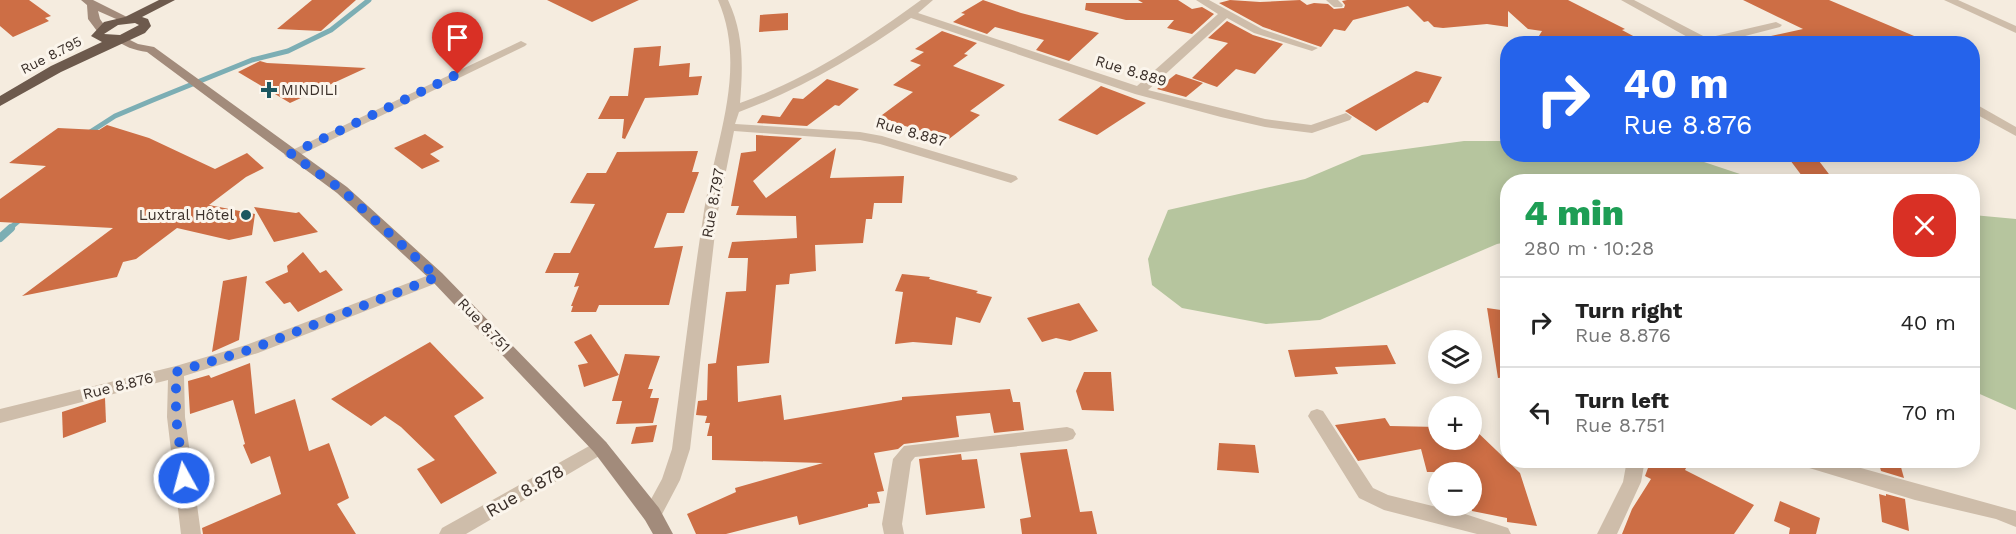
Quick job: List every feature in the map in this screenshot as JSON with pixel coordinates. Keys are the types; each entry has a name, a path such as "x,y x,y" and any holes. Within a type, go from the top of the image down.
{"highway":[{"path":"56,69 99,33 170,0"},
{"path":"128,20 142,26 182,0"},
{"name":"Rue 8.795","path":"0,102 56,69 142,26"},
{"path":"99,33 101,38 119,38"}],"main road":[{"path":"89,3 115,12 128,20"},
{"path":"89,3 99,33"},
{"name":"Rue 8.751","path":"142,26 149,40 150,49 342,190 437,277 600,447 652,514 663,534"},
{"path":"119,38 135,46 150,49"}],"street":[{"name":"Rue 8.797","path":"652,514 671,480 681,449 703,261 733,110 739,52 735,31 723,0"},
{"path":"733,110 769,99 794,86 910,14 928,0"},
{"path":"1201,0 1274,37 1312,48"},
{"path":"1626,0 1695,36"},
{"path":"1949,0 2016,30"},
{"path":"1139,91 1226,13"},
{"name":"Rue 8.889","path":"910,14 1139,91 1221,113 1295,129 1312,129 1346,117"},
{"path":"1734,36 1776,25"},
{"path":"291,154 520,44"},
{"path":"1980,111 2016,132"},
{"name":"Rue 8.887","path":"728,127 860,136 882,140 1011,179"},
{"name":"Rue 8.876","path":"0,416 176,372 252,349 437,277"},
{"path":"176,372 176,417 191,534"},
{"path":"1317,416 1366,493 1384,502 1465,522 1501,534"},
{"path":"893,529 902,459 910,451 1067,434"},
{"name":"Rue 8.878","path":"449,534 600,447"},
{"path":"1607,534 1632,482 1635,468"},
{"path":"1834,468 1916,492 1998,512 2016,519"}],"green space":[{"path":"1464,141 1500,141 1500,162 1704,162 1740,174 1500,174 1500,243 1320,320 1266,324 1182,308 1152,285 1148,259 1168,210 1305,179 1362,155"},
{"path":"1980,216 2016,219 2016,410 1980,394"}],"building":[{"path":"0,0 29,0 51,16 45,18 49,21 13,37 0,26"},
{"path":"312,0 356,0 321,31 277,29"},
{"path":"547,0 639,0 592,22"},
{"path":"983,0 1021,13 1099,33 1069,61 1036,50 1044,40 995,27 987,34 953,22 965,14 961,13"},
{"path":"1138,0 1178,0 1192,9 1202,7 1214,14 1192,34 1167,28 1174,20 1126,20 1085,10 1086,3 1143,3"},
{"path":"1230,0 1260,2 1300,0 1307,5 1328,4 1334,9 1344,8 1342,1 1347,0 1568,0 1625,29 1622,30 1633,36 1539,36 1542,31 1528,29 1508,11 1508,27 1487,24 1434,27 1428,21 1424,22 1408,6 1353,20 1345,31 1334,29 1321,47 1263,27 1219,3"},
{"path":"1743,0 1829,0 1914,36 1771,36 1803,29"},
{"path":"788,13 788,30 759,32 760,15"},
{"path":"1227,21 1253,35 1283,44 1255,74 1236,69 1217,87 1192,78 1228,43 1208,38"},
{"path":"942,31 977,43 964,54 968,55 953,66 1005,85 970,111 980,115 949,139 878,118 913,92 893,85 921,65 910,61 924,52 915,49"},
{"path":"661,46 659,66 690,63 689,77 702,76 698,95 645,98 625,139 622,138 624,119 598,119 610,96 628,96 634,48"},
{"path":"260,61 366,68 290,103 238,72"},
{"path":"1416,71 1442,77 1428,103 1424,102 1376,131 1345,111"},
{"path":"1176,74 1203,83 1186,97 1157,89"},
{"path":"827,79 859,89 839,106 835,105 807,126 757,123 762,115 780,117 793,98 803,99"},
{"path":"1101,86 1146,103 1097,135 1058,120"},
{"path":"107,125 149,138 215,169 247,153 264,168 246,177 209,205 255,214 252,235 229,240 177,228 136,259 123,262 117,277 22,296 113,228 0,222 0,199 46,166 9,163 58,128 99,130"},
{"path":"425,134 444,147 430,154 440,161 422,169 394,148"},
{"path":"756,135 802,138 753,181 766,198 836,148 830,178 904,176 902,203 874,203 872,219 866,219 863,243 815,245 816,271 790,274 789,284 776,285 769,363 737,366 738,402 781,395 784,420 902,400 902,397 1010,389 1013,402 1020,402 1024,430 994,433 990,413 956,416 959,437 904,444 898,449 874,453 884,491 877,492 880,503 868,504 868,507 799,525 797,516 726,534 696,534 687,514 736,492 735,488 823,463 712,460 712,436 707,436 710,423 705,423 707,416 696,415 698,401 707,400 708,364 716,363 726,292 746,291 748,258 728,258 732,242 797,238 796,216 736,215 739,206 731,206 741,153 756,151"},
{"path":"698,151 692,172 699,172 684,213 667,213 654,248 683,246 669,305 599,305 596,312 571,312 579,286 574,287 579,273 545,273 554,253 570,253 595,204 570,203 587,173 606,173 617,152"},
{"path":"1792,162 1820,162 1829,174 1800,174"},
{"path":"254,207 299,212 318,232 274,242"},
{"path":"303,252 320,273 326,270 343,290 298,312 290,302 284,304 265,282 288,272 287,266"},
{"path":"902,274 930,277 929,279 978,291 976,293 992,297 980,323 956,317 952,345 913,342 895,344 903,292 895,291"},
{"path":"247,276 239,340 212,352 223,281"},
{"path":"1079,303 1098,331 1070,341 1056,338 1042,342 1027,318"},
{"path":"1487,308 1500,310 1500,378 1498,378"},
{"path":"591,334 619,375 584,387 578,365 588,363 574,342"},
{"path":"430,342 484,398 454,416 497,473 441,504 417,469 435,460 401,427 385,416 371,426 331,399"},
{"path":"1387,345 1396,364 1335,367 1338,374 1295,377 1288,350"},
{"path":"625,354 660,356 648,389 653,389 650,398 659,398 653,423 616,424 622,401 612,401"},
{"path":"250,363 255,414 295,399 309,451 329,443 349,498 337,504 356,534 203,534 202,528 281,494 270,456 251,464 243,445 245,444 233,400 190,414 188,381 209,375 211,378"},
{"path":"1084,372 1111,372 1114,411 1082,410 1076,391"},
{"path":"105,398 106,422 63,438 62,412"},
{"path":"1385,418 1390,426 1428,427 1428,450 1482,450 1482,437 1500,454 1500,468 1515,468 1520,473 1537,526 1507,522 1507,518 1482,513 1482,462 1428,462 1427,472 1421,449 1358,461 1335,425"},
{"path":"657,425 653,442 631,444 636,427"},
{"path":"1219,443 1255,445 1259,473 1217,470"},
{"path":"1067,449 1080,512 1092,511 1097,534 1022,534 1020,519 1031,517 1020,453"},
{"path":"961,454 962,460 977,459 985,508 926,515 919,459"},
{"path":"1648,468 1686,468 1685,470 1754,505 1734,534 1622,534 1632,509 1651,479 1645,476"},
{"path":"1880,468 1901,468 1904,478 1881,471"},
{"path":"1879,494 1905,499 1909,531 1882,522"},
{"path":"1780,501 1820,518 1816,534 1789,534 1790,528 1774,521"}],"waterway":[{"path":"87,134 115,116 153,100 252,60 288,51 331,30 369,0"},
{"path":"9,229 22,218"},
{"path":"0,238 11,228"}],"place":[{"name":"MINDILI","path":"269,90"},
{"name":"Luxtral Hôtel","path":"246,215"}],"route":[{"path":"184,478 176,417 176,372 252,349 437,277 342,190 291,154 458,74"}]}
